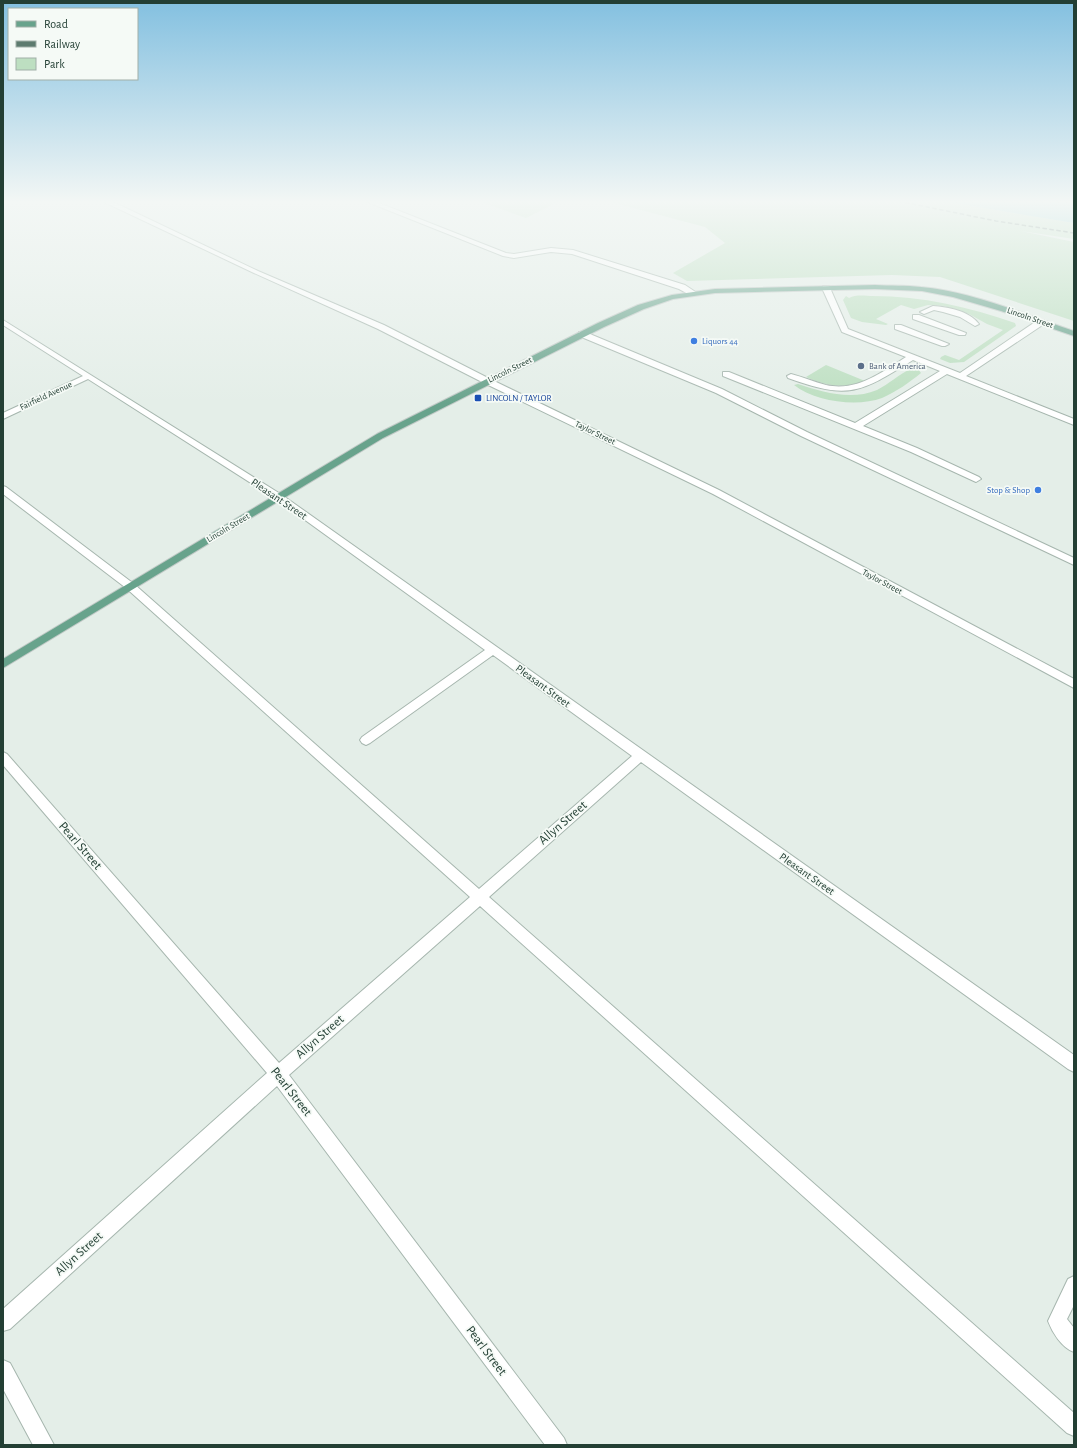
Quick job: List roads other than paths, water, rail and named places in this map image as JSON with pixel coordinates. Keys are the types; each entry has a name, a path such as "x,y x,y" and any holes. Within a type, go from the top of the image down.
{"main road":[{"name":"Lincoln Street","path":"3,664 380,436 582,334 641,307 672,297 693,294 826,288 876,287 922,289 954,295 1004,309 1074,334"}],"street":[{"name":"Taylor Street","path":"249,269 381,327 487,381 716,492 1074,684"},
{"path":"625,269 682,287 693,294"},
{"path":"826,288 843,329 1074,422"},
{"path":"969,328 923,313 969,328"},
{"name":"Pleasant Street","path":"3,322 90,376 279,498 1074,1064"},
{"path":"961,376 1041,322"},
{"path":"901,325 948,342"},
{"path":"582,334 719,391 804,434 1074,562"},
{"path":"792,376 821,387 834,390 854,390 869,384 915,359"},
{"path":"856,426 946,371"},
{"path":"726,374 914,450 976,479"},
{"name":"Fairfield Avenue","path":"3,416 90,376"},
{"path":"3,489 130,586 1074,1426"},
{"path":"366,740 493,650"},
{"name":"Allyn Street","path":"3,1322 278,1074 640,756"},
{"name":"Pearl Street","path":"3,757 278,1074 557,1445"},
{"path":"1074,1285 1057,1321 1074,1343"},
{"path":"3,1370 44,1445"}],"place":[{"name":"Liquors 44","path":"694,341"},
{"name":"Bank of America","path":"861,366"},
{"name":"LINCOLN / TAYLOR","path":"478,398"},
{"name":"Stop & Shop","path":"1038,490"}]}
